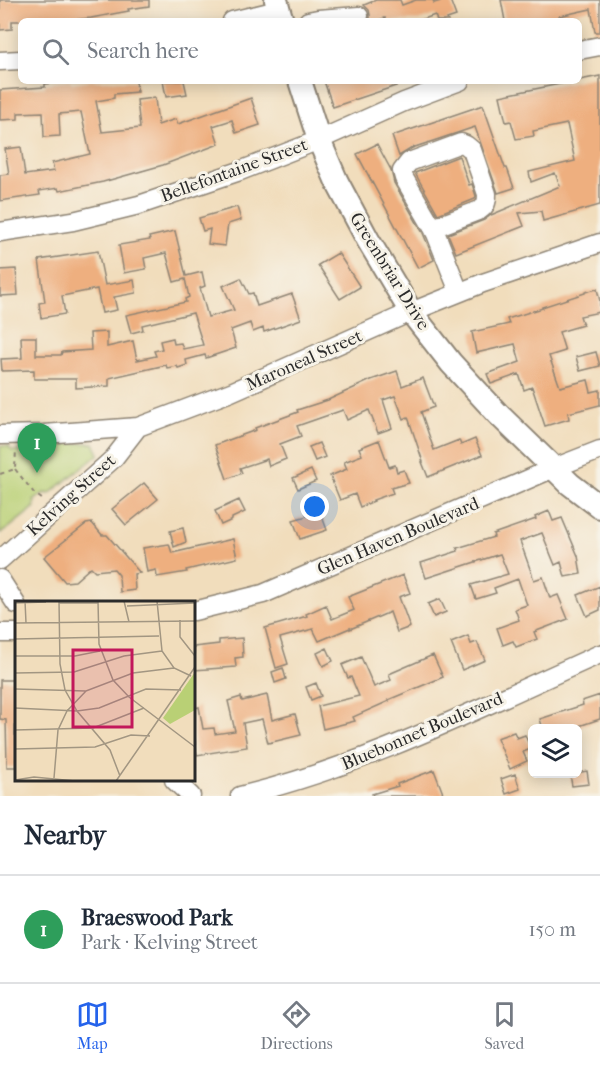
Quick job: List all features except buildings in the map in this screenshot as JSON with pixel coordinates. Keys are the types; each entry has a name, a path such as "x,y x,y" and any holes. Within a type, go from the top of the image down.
{"main road":[{"name":"Greenbriar Drive","path":"301,84 319,140 342,192 411,312 451,363 490,406 570,484 600,507"}],"street":[{"path":"245,18 279,10"},
{"path":"328,18 359,15"},
{"path":"582,49 600,46"},
{"path":"0,60 18,60"},
{"name":"Bellefontaine Street","path":"0,232 73,221 139,205 240,171 452,84"},
{"path":"433,228 480,210 487,201 487,194 472,150 461,143 409,162 402,171 433,228 459,292"},
{"name":"Maroneal Street","path":"8,435 138,427 231,392 459,292 600,243"},
{"name":"Kelving Street","path":"0,560 114,458 138,427"},
{"name":"Glen Haven Boulevard","path":"195,610 263,594 600,450"},
{"path":"0,579 15,602"},
{"name":"Bluebonnet Boulevard","path":"240,796 319,774 404,741 600,654"},
{"path":"175,781 191,796"}],"path":[{"path":"8,435 15,469 34,493 54,511"},
{"path":"0,474 15,469"}],"green space":[{"path":"94,443 99,454 49,494 44,493 34,501 35,507 0,533 0,446 9,446 12,451 22,451 26,445"}],"place":[{"name":"Braeswood Park","path":"37,473"}]}
